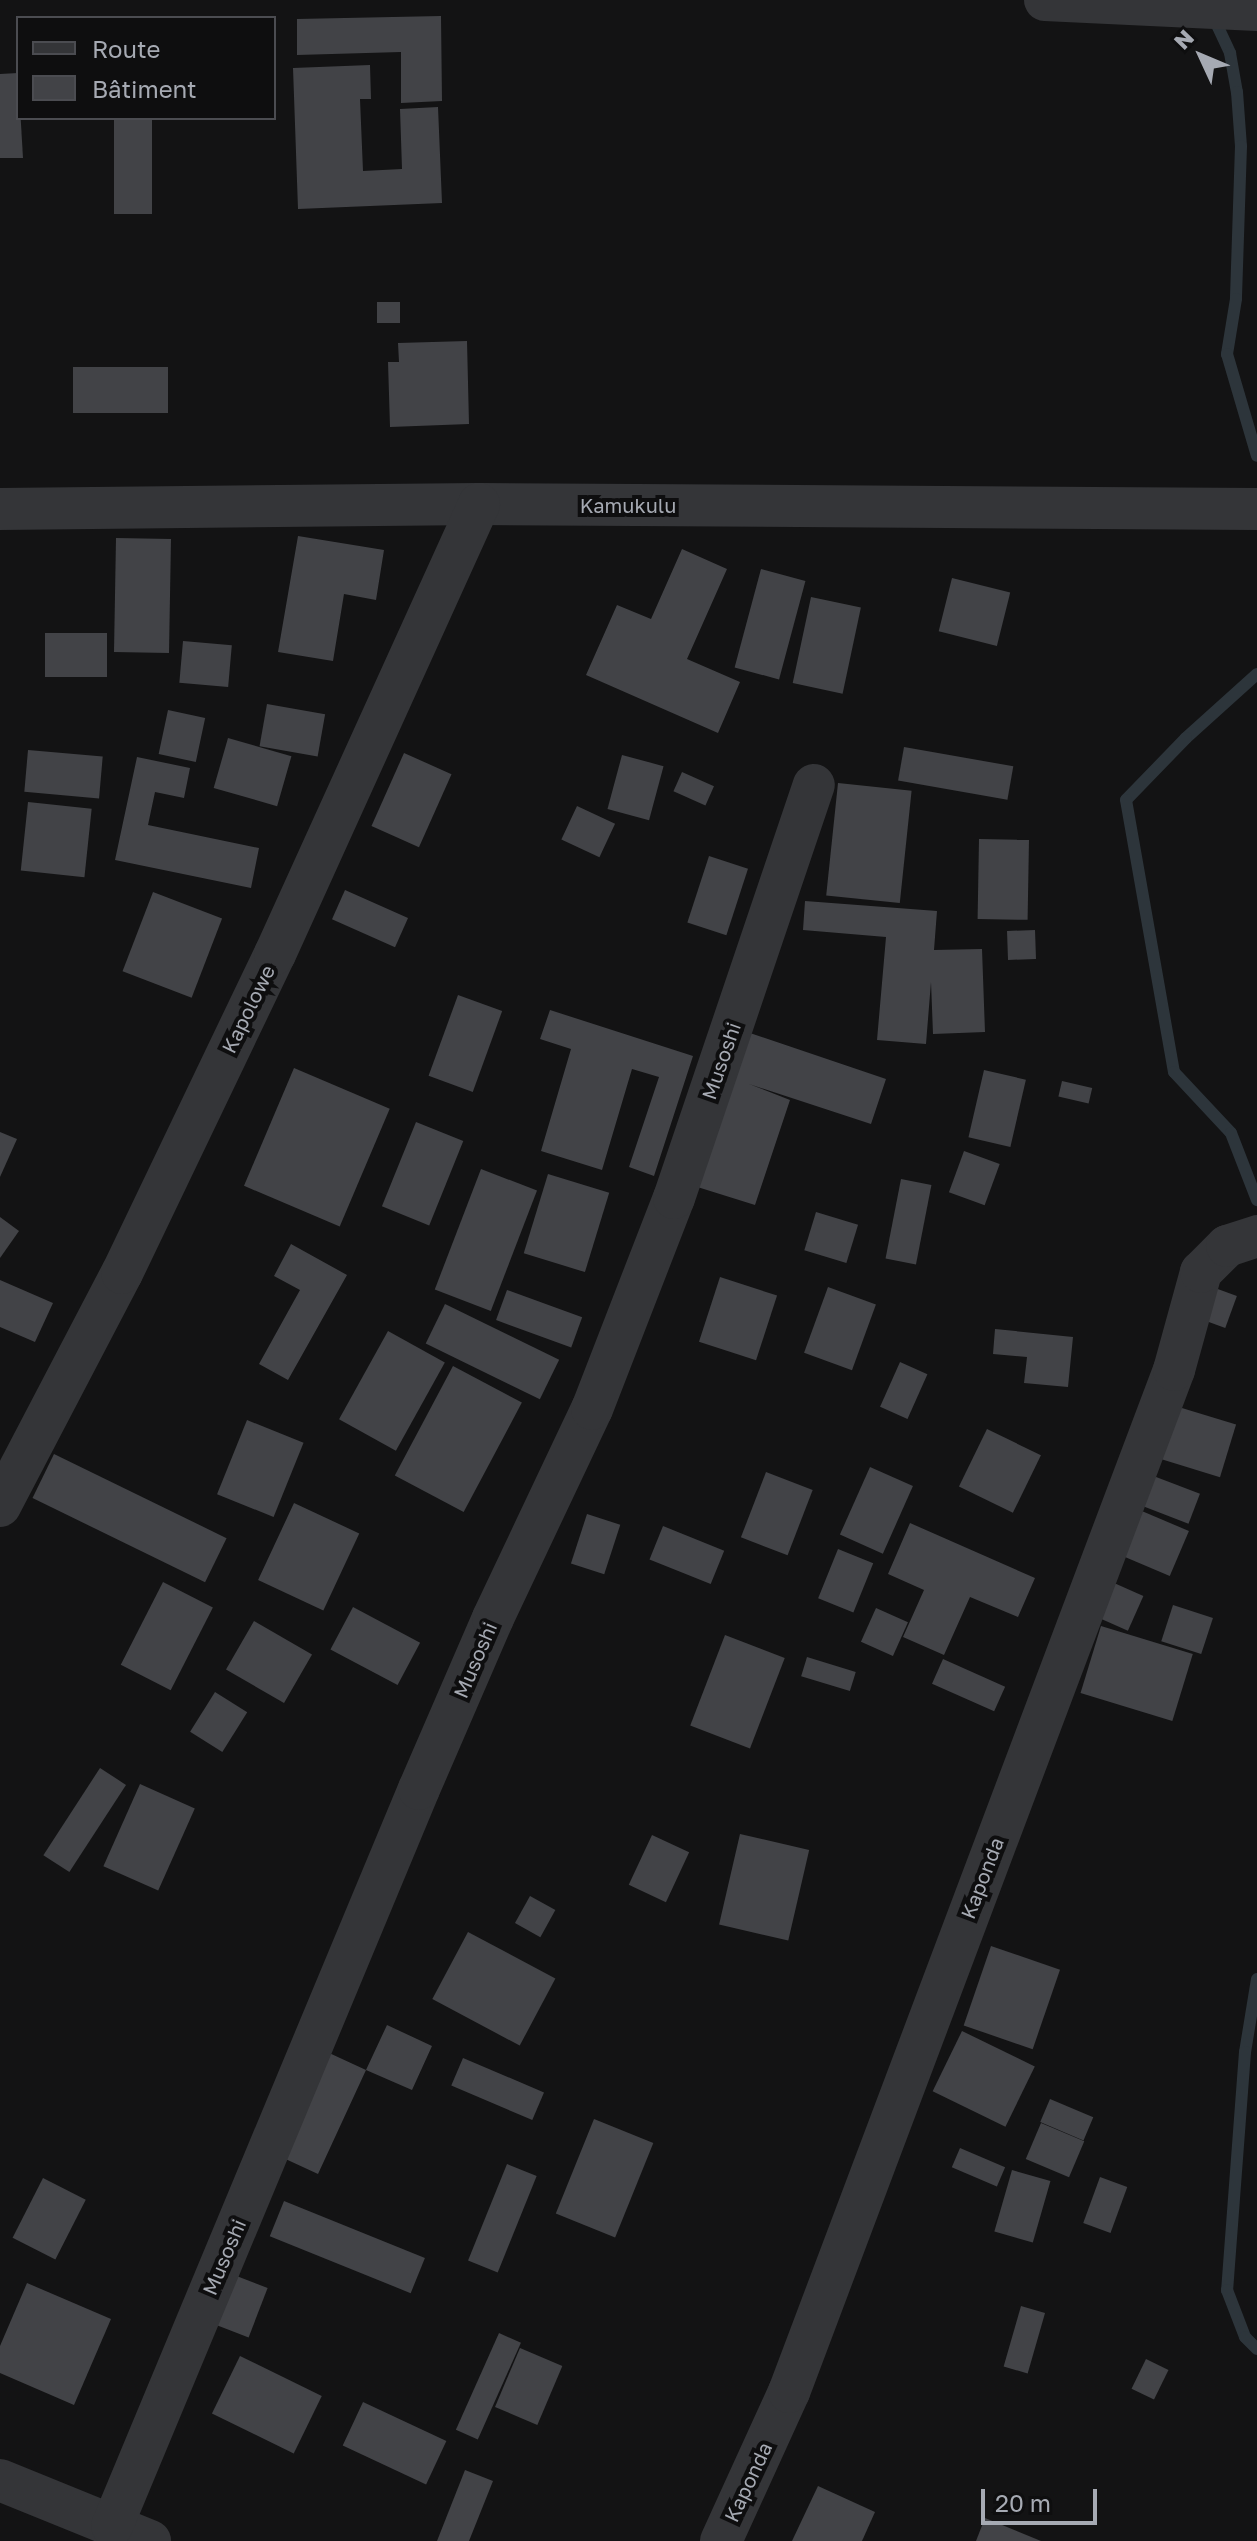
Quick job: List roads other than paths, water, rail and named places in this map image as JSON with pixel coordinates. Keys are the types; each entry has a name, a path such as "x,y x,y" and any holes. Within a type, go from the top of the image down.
{"street":[{"path":"1045,0 1232,10"},
{"name":"Kamukulu","path":"0,509 479,504 1257,509"},
{"name":"Kapolowe","path":"0,1506 122,1273 182,1148 479,504"},
{"name":"Musoshi","path":"131,2533 419,1789 493,1618 592,1409 674,1198 814,785"},
{"name":"Kaponda","path":"721,2541 789,2392 1174,1370 1201,1272 1227,1246 1257,1236"},
{"path":"0,2480 131,2533"}],"waterway":[{"path":"1220,15 1218,27 1230,53 1237,92 1241,146 1236,299 1227,354 1257,456"},
{"path":"1257,674 1186,738 1126,800 1174,1072 1231,1133 1257,1200"},
{"path":"1257,1979 1245,2052 1227,2290 1245,2337 1257,2349"}]}
